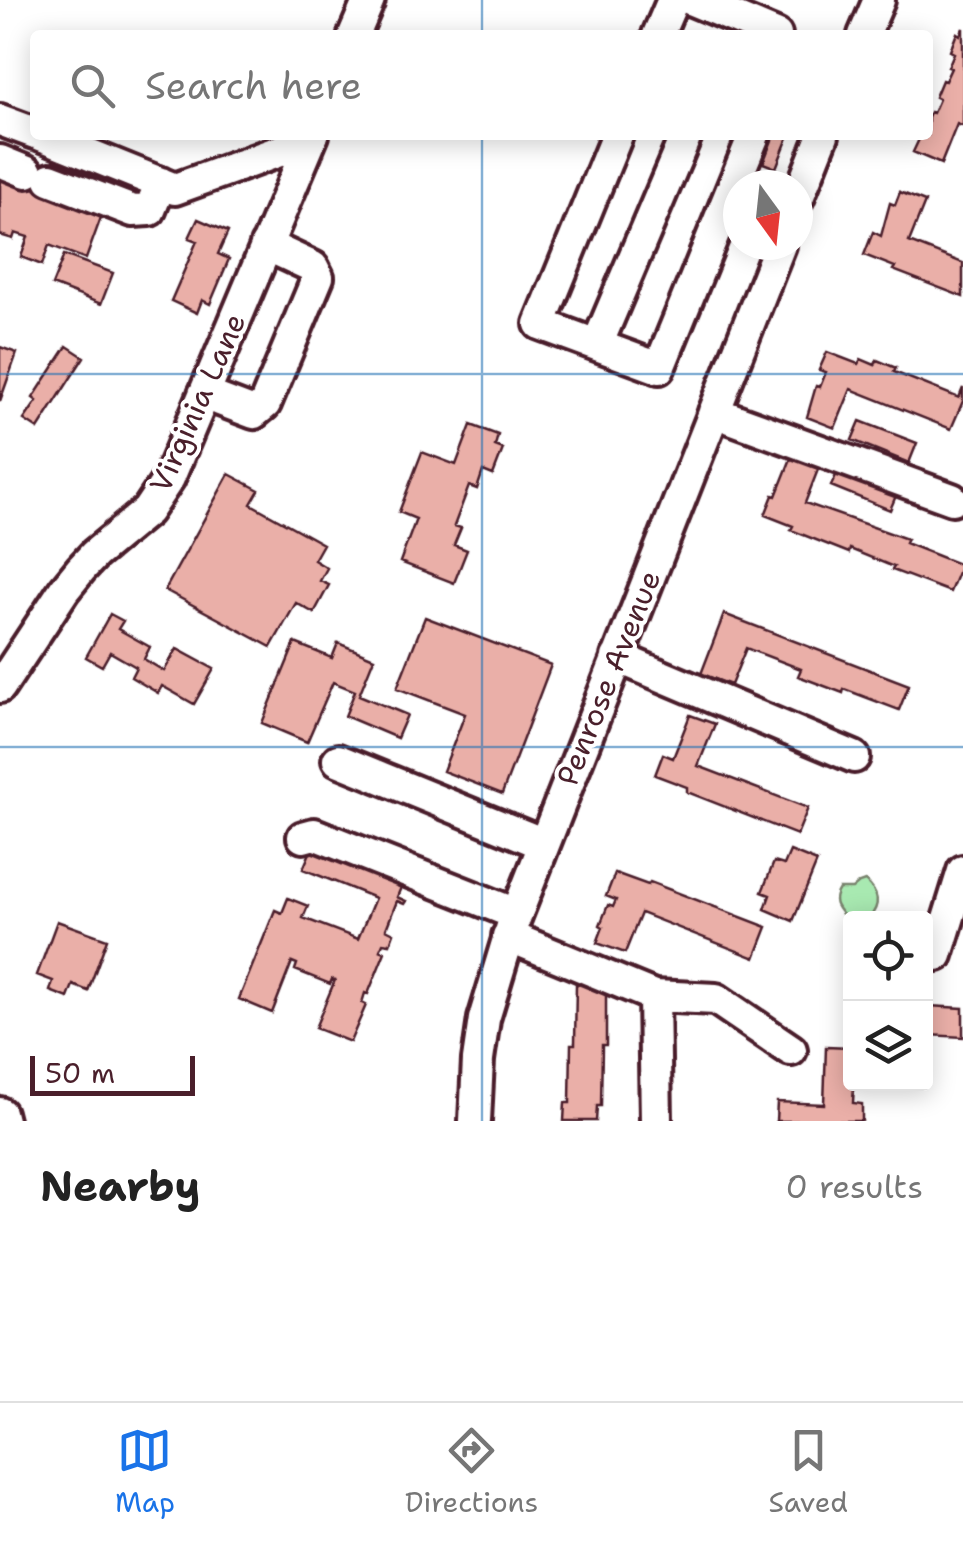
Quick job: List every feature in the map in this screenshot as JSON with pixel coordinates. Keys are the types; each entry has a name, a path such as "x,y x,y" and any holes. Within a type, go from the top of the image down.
{"street":[{"path":"356,30 369,0"},
{"path":"660,30 673,0"},
{"path":"692,0 764,30"},
{"path":"866,30 879,0"},
{"path":"0,120 30,131"},
{"path":"53,140 174,189 307,140"},
{"name":"Virginia Lane","path":"0,687 80,569 147,511 169,478 311,140"},
{"path":"615,140 540,324 659,368 752,140"},
{"path":"598,345 684,140"},
{"path":"809,170 821,140"},
{"path":"26,171 133,212 150,210 161,183"},
{"path":"204,394 254,413 264,404 318,277 313,267 266,245"},
{"name":"Penrose Avenue","path":"475,1121 484,1019 512,925 774,260"},
{"path":"714,412 952,499"},
{"path":"617,658 854,757"},
{"path":"338,760 544,844"},
{"path":"303,838 314,834 512,925 654,996 716,998 791,1050"},
{"path":"938,955 963,871"},
{"path":"654,996 656,1121"},
{"path":"0,1113 2,1121"}],"green space":[{"path":"865,881 873,890 875,908 843,914 837,906 836,894 839,889 852,889"}],"building":[{"path":"963,28 963,124 957,124 941,164 913,152 919,140 933,140 933,113 939,99 935,97 951,68 948,67 954,53 950,51 957,33 960,35"},
{"path":"772,140 787,140 776,168 763,163"},
{"path":"32,162 48,167 103,212 86,259 49,245 42,265 21,257 28,237 15,233 13,239 0,235 0,170"},
{"path":"900,192 925,202 909,242 963,263 963,297 864,255 873,232 881,236 890,203 895,205"},
{"path":"198,219 228,232 218,254 229,259 210,304 202,300 197,313 171,301 197,241 189,238"},
{"path":"64,255 113,273 101,304 52,285"},
{"path":"67,346 84,357 38,429 24,420 37,401 33,398"},
{"path":"0,347 17,353 0,401"},
{"path":"827,352 858,364 861,359 875,365 877,360 896,368 894,372 959,398 963,388 963,401 951,429 851,389 835,428 807,417 816,386 820,387 826,372 819,370"},
{"path":"860,421 917,443 909,463 852,440"},
{"path":"471,425 498,435 495,446 503,449 493,475 483,471 477,489 469,486 454,526 461,528 454,545 467,550 454,583 400,562 416,519 399,512 422,452 456,465"},
{"path":"792,456 819,467 805,503 907,539 905,543 961,565 950,592 850,549 849,553 791,530 793,526 765,515"},
{"path":"840,467 898,491 890,510 831,486"},
{"path":"229,474 259,490 251,504 323,544 314,560 327,568 320,581 329,585 314,613 296,603 271,647 165,590"},
{"path":"110,614 123,621 118,629 150,647 144,659 164,671 177,649 214,669 194,704 162,686 158,693 131,677 136,667 110,652 102,666 86,657"},
{"path":"724,614 909,685 899,710 798,676 801,669 746,648 731,685 701,674"},
{"path":"425,617 551,665 502,794 443,771 465,714 397,688"},
{"path":"295,643 332,658 338,643 374,658 359,695 407,715 397,738 345,716 355,691 333,682 307,742 262,723"},
{"path":"690,715 715,724 698,766 808,808 797,835 687,792 687,787 655,775 663,754 673,758"},
{"path":"312,848 404,880 397,897 406,901 397,901 386,929 394,933 390,944 383,943 380,950 385,952 368,994 365,993 362,1003 366,1005 350,1042 315,1028 335,980 330,984 295,970 297,964 292,962 272,1013 239,999 275,910 282,913 288,898 308,906 303,918 358,939 375,898 303,869"},
{"path":"790,851 817,862 793,921 765,909 770,895 762,892 774,862 784,865"},
{"path":"615,873 648,885 650,882 767,927 755,958 641,913 625,953 597,943 608,905 613,907 616,900 606,896"},
{"path":"57,921 107,939 88,991 73,985 68,998 50,991 53,981 37,975"},
{"path":"576,984 606,985 606,1045 602,1045 601,1106 597,1106 596,1121 564,1121 565,1103 570,1103"},
{"path":"933,1006 963,1008 963,1037 933,1035"},
{"path":"826,1047 843,1048 843,1091 854,1091 853,1103 862,1104 862,1121 776,1121 777,1102 824,1104"}]}
